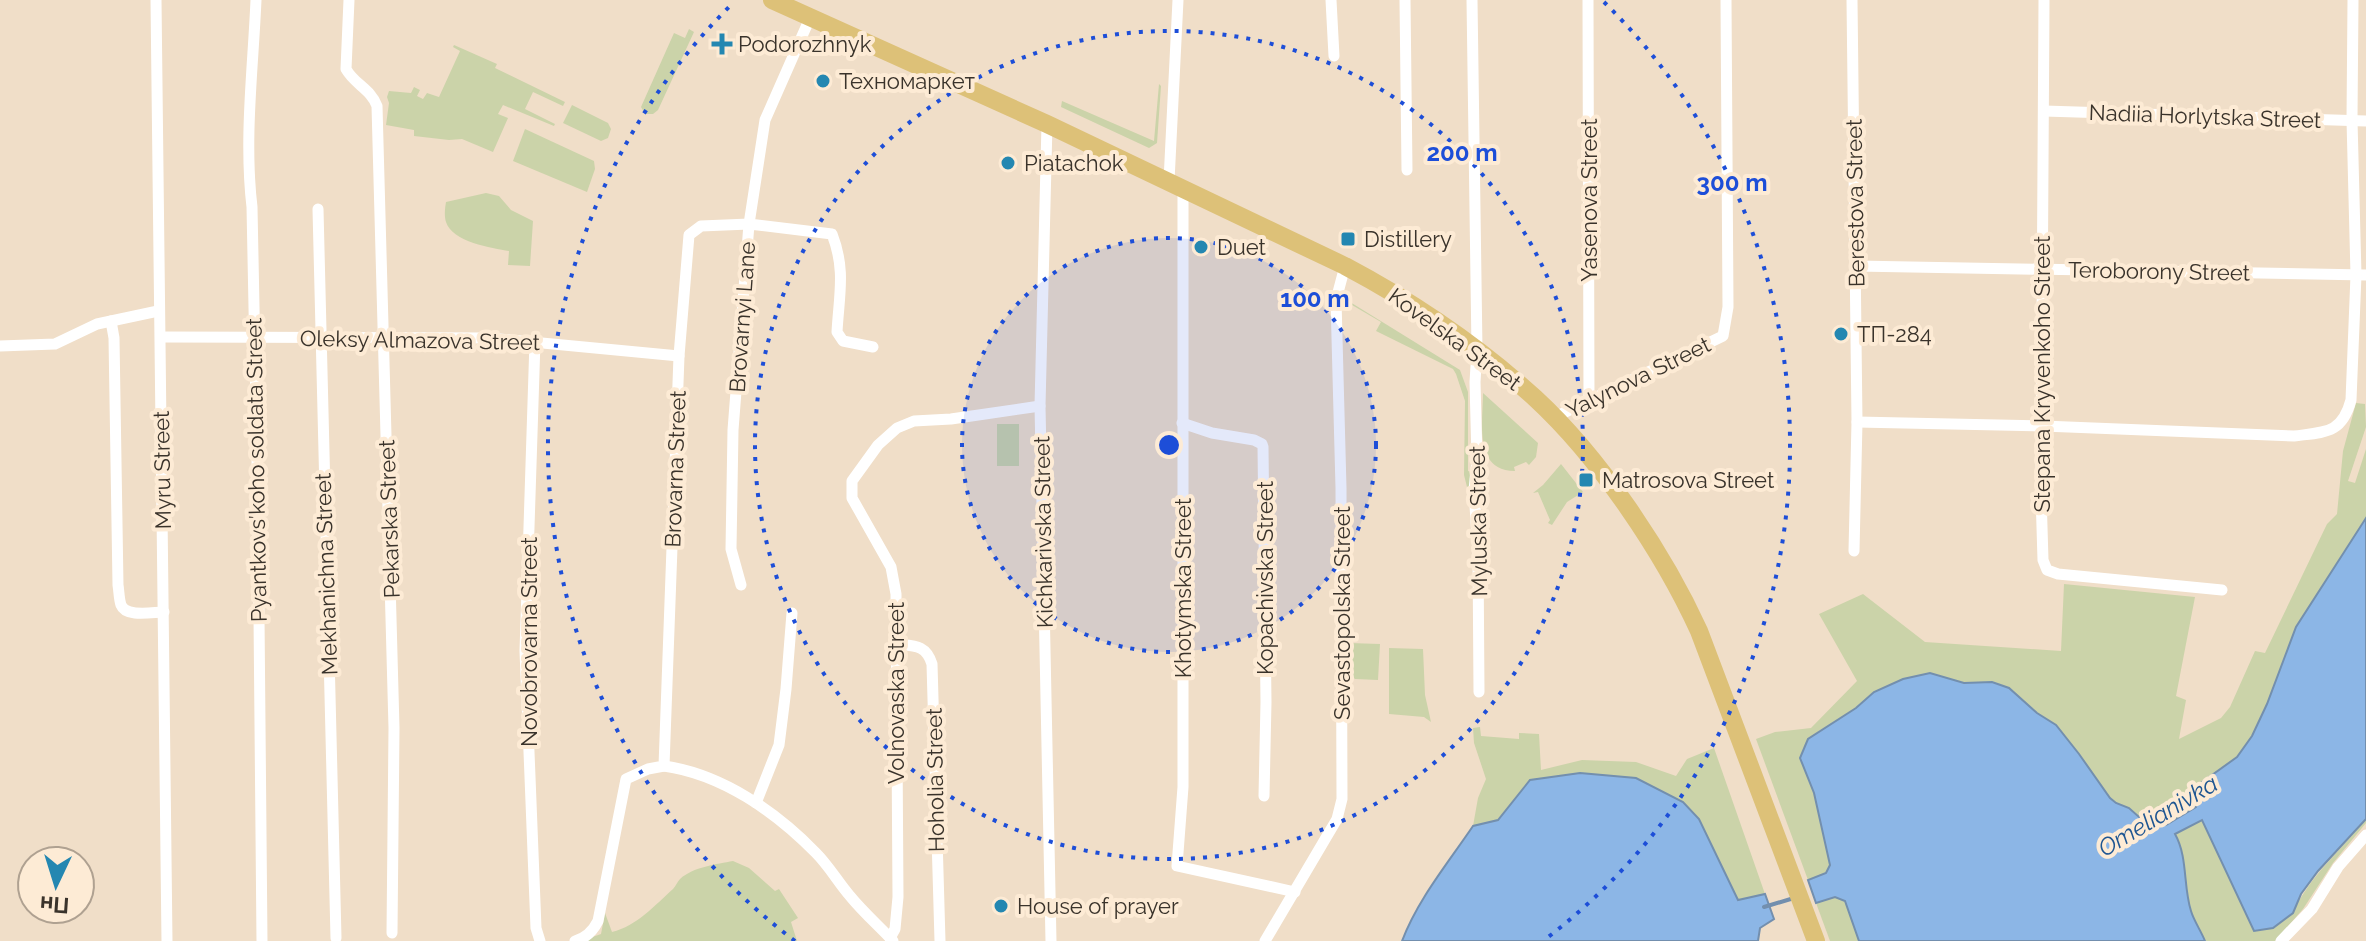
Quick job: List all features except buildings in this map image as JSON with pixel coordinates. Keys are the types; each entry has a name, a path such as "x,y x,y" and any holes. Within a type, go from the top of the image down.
{"main road":[{"name":"Kovelska Street","path":"772,0 1047,124 1345,266 1392,291 1477,350 1535,399 1584,450 1633,518 1687,605 1813,933"},
{"path":"810,18 818,0"}],"street":[{"name":"Myru Street","path":"156,0 167,941"},
{"name":"Pyantkovsʹkoho soldata Street","path":"256,0 249,132 258,508 262,941"},
{"name":"Pekarska Street","path":"349,0 346,69 372,95 377,106 394,728 392,933"},
{"name":"Khotymska Street","path":"1178,0 1176,185 1182,423 1183,787 1177,866 1295,892"},
{"path":"1331,0 1334,56"},
{"path":"1405,0 1407,170"},
{"name":"Myluska Street","path":"1472,0 1477,350 1474,490 1478,552 1479,692"},
{"name":"Yasenova Street","path":"1588,0 1589,400"},
{"name":"Yalynova Street","path":"1553,418 1723,336 1728,307 1726,0"},
{"name":"Berestova Street","path":"1852,0 1857,422 1854,551"},
{"name":"Stepana Kryvenkoho Street","path":"2044,0 2043,560 2047,570 2058,574 2222,590"},
{"path":"1857,422 2294,436 2329,431 2338,426 2347,416 2351,400 2361,275 2352,120 2353,0"},
{"path":"749,224 765,120 810,18"},
{"name":"Nadiia Horlytska Street","path":"2044,111 2366,121"},
{"name":"Kichkarivska Street","path":"1047,124 1040,406 1051,941"},
{"name":"Mekhanichna Street","path":"318,209 336,938"},
{"name":"Brovarnyi Lane","path":"741,585 731,549 733,430 749,224 832,234 840,255 841,292 837,332 843,341 873,347"},
{"name":"Brovarna Street","path":"664,766 679,356 689,235 701,226 749,224"},
{"name":"Sevastopolska Street","path":"1265,941 1337,819 1344,786 1336,300 1345,266"},
{"name":"Teroborony Street","path":"1856,266 2361,275"},
{"path":"0,346 55,344 97,324 158,311"},
{"path":"111,321 114,338 118,585 121,606 132,613 164,612"},
{"name":"Oleksy Almazova Street","path":"161,337 438,336 535,341 679,356"},
{"name":"Novobrovarna Street","path":"535,341 525,651 536,928 540,941"},
{"name":"Volnovaska Street","path":"892,940 898,897 897,604 893,574 853,503 851,492 854,478 878,445 904,423 1040,406"},
{"name":"Kopachivska Street","path":"1182,423 1212,433 1254,440 1263,447 1264,796"},
{"path":"756,803 779,745 792,613"},
{"name":"Hoholia Street","path":"897,644 923,648 932,664 940,941"},
{"path":"575,941 591,931 598,921 626,779 664,766 718,782 756,803 815,852 850,896 892,940"},
{"path":"2281,941 2312,909 2338,867 2366,835"}],"green space":[{"path":"689,29 694,32 658,110 645,114 641,107 674,33 685,38"},
{"path":"454,45 497,64 495,68 565,102 563,106 533,92 525,109 554,126 503,105 498,114 508,118 493,152 462,139 414,136 414,130 386,125 389,91 411,93 414,87 420,90 417,96 423,99 427,93 439,97 460,51"},
{"path":"1159,84 1157,143 1149,148 1061,107 1062,101 1154,141"},
{"path":"572,105 608,123 611,129 608,138 601,141 563,123"},
{"path":"525,129 594,161 595,169 587,192 513,161"},
{"path":"486,193 499,196 511,210 533,221 530,266 508,265 509,251 473,243 450,229 445,217 446,202"},
{"path":"1343,301 1350,302 1460,370 1468,392 1470,491 1464,475 1465,401 1453,369 1376,331 1381,322 1352,305 1343,305 1341,312"},
{"path":"1483,393 1538,443 1536,457 1529,465 1526,462 1514,467 1515,471 1502,469 1492,463 1486,454 1482,430"},
{"path":"2356,403 2365,404 2366,427 2348,481 2355,483 2366,449 2366,531 2269,720 2200,809 2165,825 2148,824 2110,798 2056,725 2009,688 1992,682 1965,683 1930,673 1903,679 1874,692 1857,708 1816,733 1800,758 1814,793 1830,865 1827,873 1808,880 1756,739 1775,732 1811,728 1857,681 1819,614 1863,594 1925,642 2061,651 2064,584 2195,597 2176,696 2186,700 2179,739 2221,718 2230,707 2255,651 2265,653 2327,524 2337,514 2343,451"},
{"path":"997,424 1019,424 1019,466 997,466"},
{"path":"1561,464 1583,492 1567,502 1552,525 1548,523 1550,520 1538,492 1533,493"},
{"path":"1346,627 1349,628 1349,643 1380,644 1378,680 1355,679 1349,673"},
{"path":"1389,648 1423,649 1425,695 1431,722 1424,717 1389,714"},
{"path":"1480,727 1481,736 1519,739 1519,733 1539,734 1541,770 1582,760 1636,762 1676,776 1687,759 1714,748 1765,894 1738,900 1699,819 1530,780 1498,820 1473,826 1478,798 1486,779 1474,743 1473,728"},
{"path":"2366,819 2303,909 2275,941 2205,941 2191,911 2182,852 2175,834 2202,820 2293,913 2317,875"},
{"path":"733,861 749,868 775,891 779,889 798,918 791,922 797,941 581,941 601,934 605,913 612,932 621,929 645,914 685,875"},
{"path":"1835,897 1845,901 1859,941 1830,941 1816,903"}],"water":[{"path":"2366,518 2366,819 2318,871 2301,894 2293,913 2273,928 2254,931 2202,820 2175,834 2182,852 2191,911 2205,941 1859,941 1845,901 1835,897 1816,903 1808,880 1826,873 1830,865 1814,793 1800,758 1808,739 1856,708 1874,692 1903,679 1930,673 1964,683 1992,682 2009,688 2056,725 2110,798 2129,808 2148,825 2166,825 2196,807 2195,799 2201,783 2237,757 2252,736 2296,627"},
{"path":"1580,773 1636,778 1683,802 1699,819 1738,900 1765,894 1774,919 1760,928 1758,941 1402,941 1425,896 1473,826 1498,820 1530,780"}],"waterway":[{"name":"Omelianivka","path":"1764,907 1794,898"}],"place":[{"name":"Podorozhnyk","path":"722,44"},
{"name":"Техномаркет","path":"823,81"},
{"name":"Piatachok","path":"1008,163"},
{"name":"Distillery","path":"1348,239"},
{"name":"Duet","path":"1201,247"},
{"name":"ТП-284","path":"1841,334"},
{"name":"Matrosova Street","path":"1586,480"},
{"name":"House of prayer","path":"1001,906"}]}
